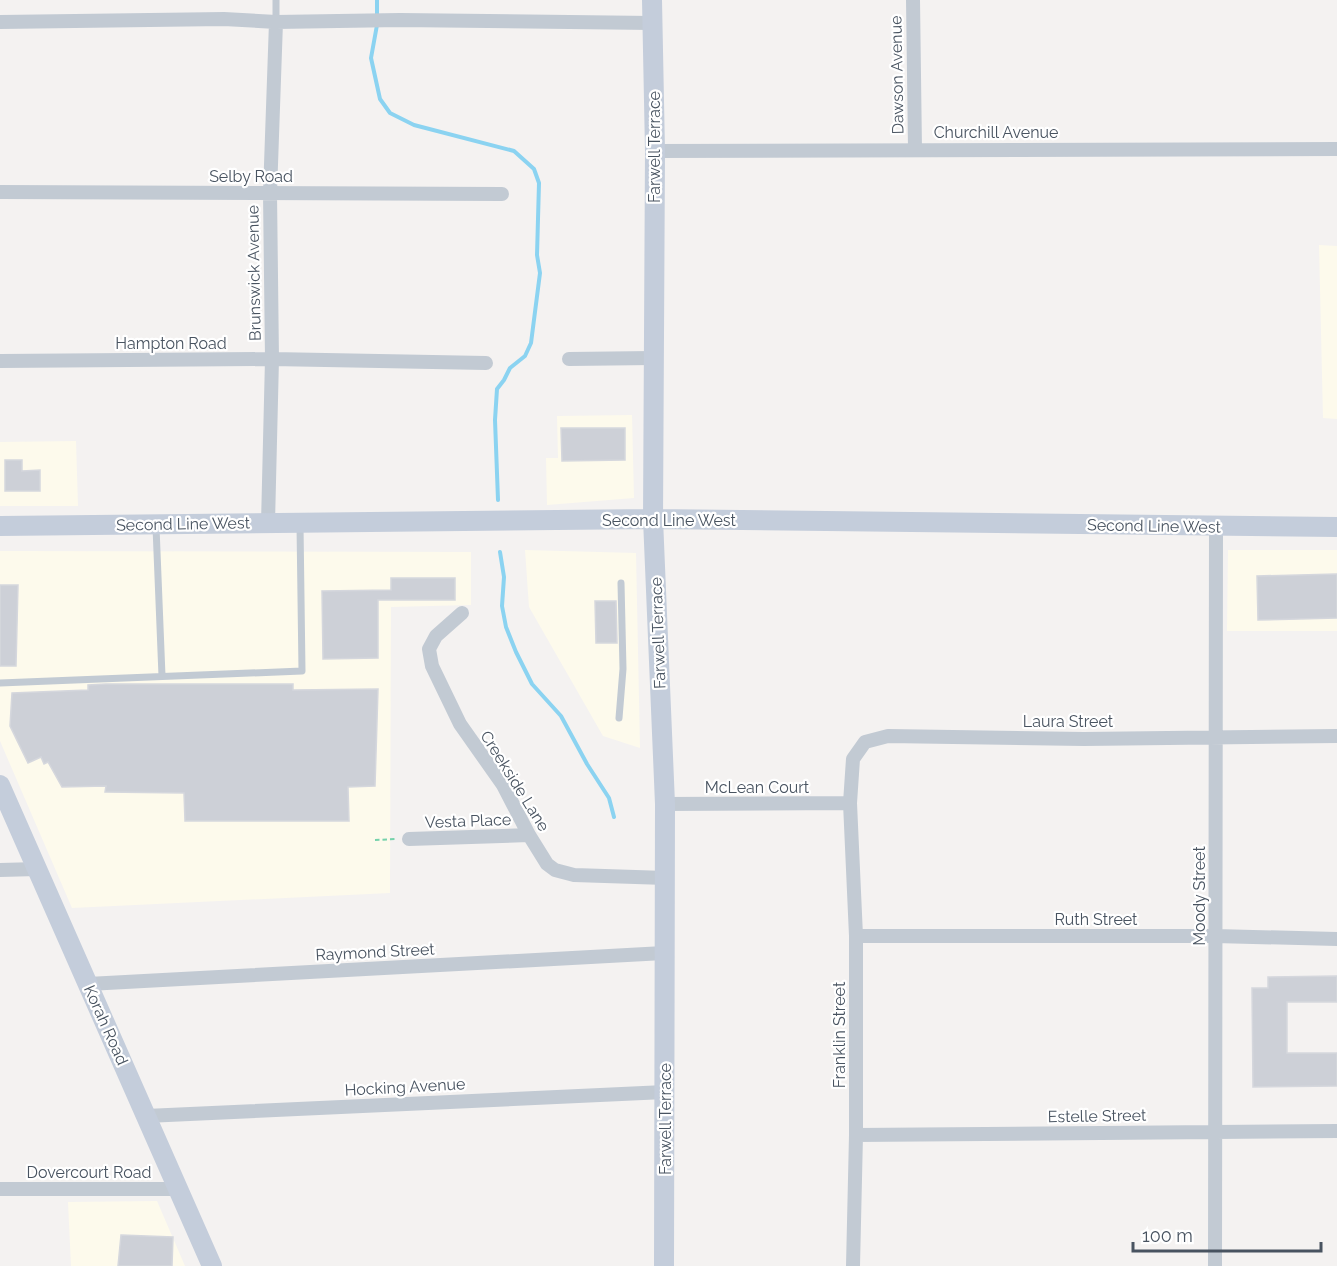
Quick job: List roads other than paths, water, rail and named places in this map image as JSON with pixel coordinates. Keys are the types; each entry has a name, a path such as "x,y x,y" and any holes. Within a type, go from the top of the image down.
{"street":[{"name":"Farwell Terrace","path":"652,0 655,151 653,519 666,878 664,1266"},
{"name":"Dawson Avenue","path":"913,0 915,149"},
{"path":"0,22 224,19 276,22 400,20 652,23"},
{"name":"Brunswick Avenue","path":"268,523 272,359 270,193 276,22"},
{"name":"Churchill Avenue","path":"655,151 1337,149"},
{"name":"Selby Road","path":"0,192 502,194"},
{"path":"569,359 653,358"},
{"name":"Hampton Road","path":"0,361 272,359 486,363"},
{"name":"Second Line West","path":"0,526 653,519 1337,527"},
{"name":"Moody Street","path":"1215,1266 1216,527"},
{"name":"Creekside Lane","path":"462,613 436,636 429,649 432,666 460,724 502,786 548,864 555,870 573,875 666,878"},
{"name":"Laura Street","path":"850,803 853,759 865,742 888,736 1084,739 1337,736"},
{"name":"Korah Road","path":"0,785 212,1266"},
{"name":"McLean Court","path":"665,804 850,803"},
{"name":"Franklin Street","path":"850,803 856,936 856,1135 853,1266"},
{"name":"Vesta Place","path":"409,839 529,835"},
{"path":"0,870 37,869"},
{"name":"Ruth Street","path":"856,936 1215,936 1337,939"},
{"name":"Raymond Street","path":"88,984 664,953"},
{"name":"Hocking Avenue","path":"146,1116 665,1092"},
{"name":"Estelle Street","path":"856,1135 1337,1131"},
{"name":"Dovercourt Road","path":"0,1189 178,1189"}],"lane":[{"path":"276,0 276,22"},
{"path":"0,682 302,672 300,523"},
{"path":"156,524 162,676"},
{"path":"618,718 623,669 621,583"}],"waterway":[{"path":"377,0 377,17"},
{"path":"377,25 371,58 380,99 390,113 414,125 514,151 534,169 539,183 537,255 540,273 531,343 525,356 510,368 497,389 495,420 498,500"},
{"path":"500,552 504,577 502,606 506,627 516,652 532,684 561,716 587,764 609,798 614,817"}]}
